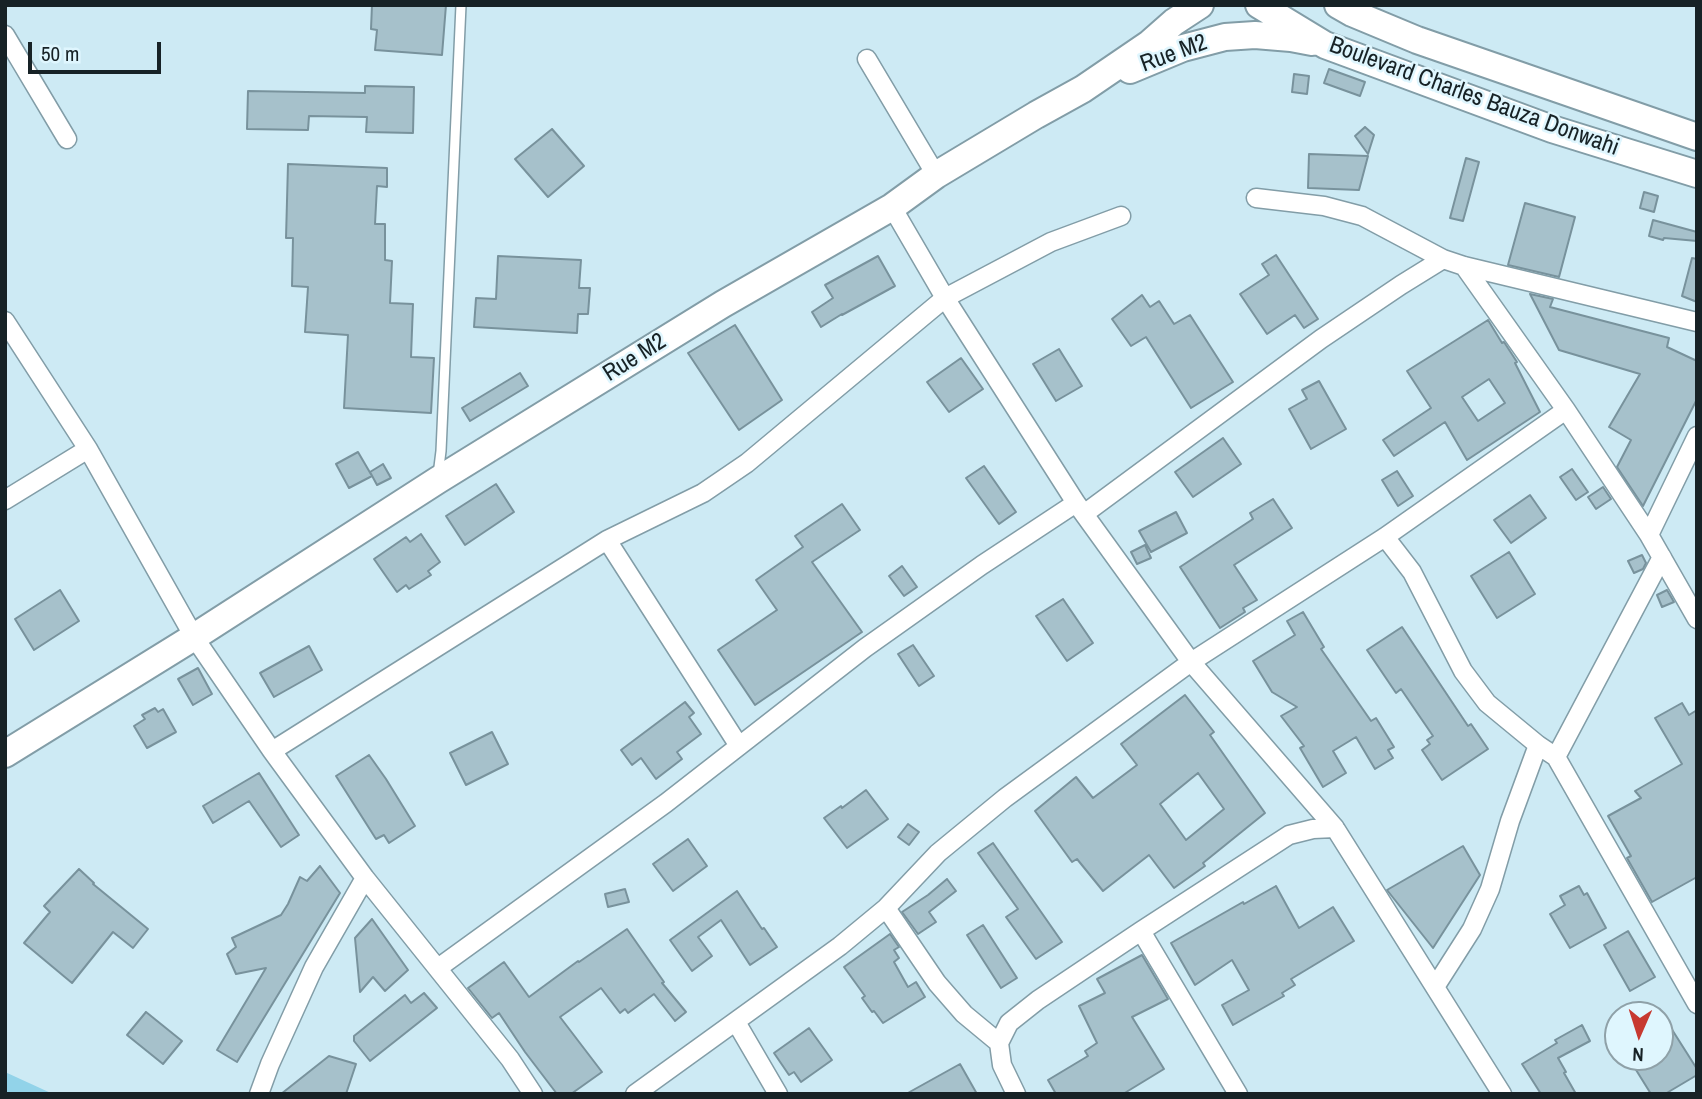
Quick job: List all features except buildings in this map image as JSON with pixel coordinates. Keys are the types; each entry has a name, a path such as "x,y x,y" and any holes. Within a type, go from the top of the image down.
{"street":[{"name":"Rue M2","path":"5,754 438,480 723,304 892,206 936,174 1083,89 1149,44 1177,14 1200,5"},
{"name":"Rue M2","path":"1083,89 1183,48 1225,37 1258,5"},
{"name":"Boulevard Charles Bauza Donwahi","path":"1258,5 1325,45 1552,129 1697,174"},
{"name":"Boulevard Charles Bauza Donwahi","path":"1338,5 1417,40 1697,137"},
{"path":"5,35 67,139"},
{"path":"1225,37 1255,35 1291,38 1325,45"},
{"path":"867,59 936,174"},
{"path":"1256,198 1324,206 1362,216 1443,259 1464,267 1697,322"},
{"path":"892,206 945,298 1080,509 1191,662 1335,828 1502,1094"},
{"path":"272,751 607,540 703,493 747,463 945,298 1051,242 1121,216"},
{"path":"438,968 666,803 865,648 982,565 1080,509 1321,339 1443,259"},
{"path":"1464,267 1566,410 1649,535 1697,619"},
{"path":"5,321 88,449 194,636 272,751 365,878 510,1059 533,1094"},
{"path":"635,1094 840,946 886,908 938,853 1005,798 1191,662 1385,537 1566,410"},
{"path":"1649,535 1697,436"},
{"path":"5,500 88,449"},
{"path":"1385,537 1412,572 1463,671 1487,702 1556,757 1697,1004"},
{"path":"607,540 739,747"},
{"path":"1556,757 1662,557"},
{"path":"1435,987 1472,929 1490,888 1510,821 1538,744"},
{"path":"1016,1094 1002,1065 999,1043 1009,1023 1038,1000 1289,835 1313,829 1335,828"},
{"path":"258,1094 314,967 365,878"},
{"path":"886,908 937,983 964,1014 999,1043"},
{"path":"1141,931 1238,1094"},
{"path":"736,1023 778,1094"}],"lane":[{"path":"438,480 461,5"}],"shaded area":[{"path":"5,1072 53,1094 5,1094"}]}
